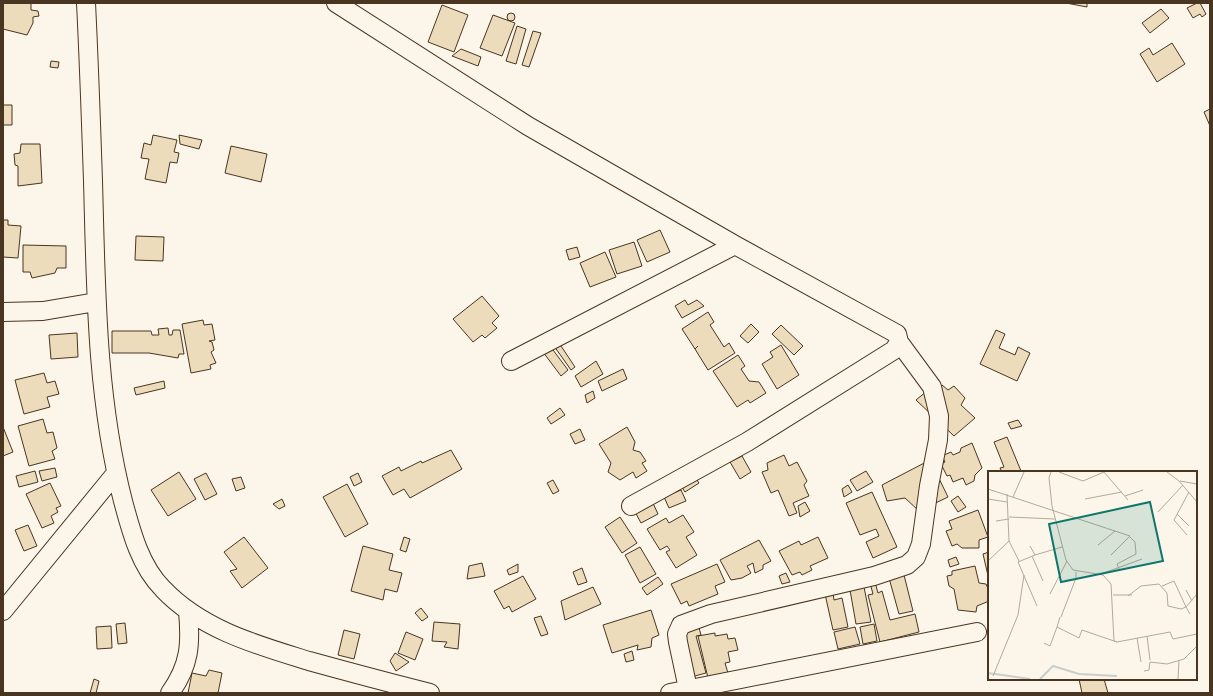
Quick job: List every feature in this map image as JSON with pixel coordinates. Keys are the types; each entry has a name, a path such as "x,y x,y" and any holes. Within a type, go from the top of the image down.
{"street":[{"path":"86,3 96,302 100,362 111,450 129,524 139,552 152,577 163,589 188,611 211,626 240,640 364,676 430,693"},
{"path":"336,3 528,126 735,245 897,334 900,342 932,387 939,416 938,440 929,486 920,551 907,565 874,576 690,620 681,626 677,634 688,689"},
{"path":"511,361 735,245"},
{"path":"3,312 43,311 96,302"},
{"path":"631,506 747,442 894,350 900,342"},
{"path":"3,611 116,473"},
{"path":"170,693 185,668 188,657 190,646 188,611"},
{"path":"670,693 976,632"}],"building":[{"path":"3,3 31,3 31,10 38,11 39,16 33,17 33,23 27,35 3,29"},
{"path":"1066,3 1087,3 1087,7"},
{"path":"1200,3 1206,14 1202,17 1200,14 1193,18 1187,8"},
{"path":"442,5 468,15 454,52 428,42"},
{"path":"1161,9 1169,18 1150,33 1142,23"},
{"path":"509,13 513,13 515,17 513,21 509,21 507,19 507,15"},
{"path":"493,15 515,23 502,56 480,48"},
{"path":"517,26 526,29 516,64 506,61"},
{"path":"533,31 541,33 529,67 522,65"},
{"path":"1172,43 1185,64 1157,82 1140,54 1149,48 1153,55"},
{"path":"461,49 481,57 478,66 452,56"},
{"path":"51,61 59,62 58,68 50,67"},
{"path":"3,105 12,105 12,125 3,125"},
{"path":"1210,109 1210,126 1204,112"},
{"path":"153,135 177,140 174,152 179,153 177,163 170,162 166,183 145,179 149,159 141,158 144,143 151,145"},
{"path":"179,135 202,140 199,149 180,144"},
{"path":"21,144 40,144 42,183 18,186 18,166 15,165 14,154 20,153"},
{"path":"231,146 267,154 261,182 225,173"},
{"path":"3,220 8,220 8,225 21,226 18,258 3,257"},
{"path":"660,230 670,252 647,262 637,240"},
{"path":"136,236 164,237 163,261 135,260"},
{"path":"634,242 642,266 617,274 609,250"},
{"path":"23,245 66,246 66,268 57,268 55,273 32,278 30,272 23,272"},
{"path":"577,247 580,257 569,260 566,250"},
{"path":"605,252 616,277 590,287 580,263"},
{"path":"482,296 499,316 492,323 497,328 485,338 482,335 473,342 453,319"},
{"path":"685,300 688,305 697,300 704,306 682,318 675,306"},
{"path":"708,312 714,322 710,325 724,347 729,343 735,353 708,370 682,329"},
{"path":"203,320 204,325 212,324 215,340 209,341 212,342 214,350 211,352 216,363 210,365 211,369 191,373 182,324"},
{"path":"751,324 759,332 748,343 740,336"},
{"path":"781,325 803,346 794,355 772,334"},
{"path":"168,328 169,335 172,335 173,330 180,330 184,354 179,354 178,358 149,353 112,353 112,331 151,331 152,335 159,335 158,329"},
{"path":"996,330 1005,334 999,348 1015,355 1018,347 1030,353 1017,381 980,364"},
{"path":"77,333 78,357 51,359 49,335"},
{"path":"559,343 575,367 571,370 554,346"},
{"path":"781,345 799,375 777,389 762,364 773,357 770,352"},
{"path":"550,346 568,370 561,376 543,352"},
{"path":"738,355 745,366 741,369 749,381 759,382 766,393 750,403 748,400 737,407 713,371"},
{"path":"596,361 603,374 581,387 575,376"},
{"path":"623,369 627,379 602,391 598,381"},
{"path":"44,373 47,383 55,381 59,394 47,397 50,407 24,414 15,380"},
{"path":"164,381 165,388 136,395 134,388"},
{"path":"942,385 948,390 954,386 965,398 961,405 975,418 954,436 916,400 932,387 938,392"},
{"path":"593,391 595,398 587,403 585,395"},
{"path":"560,408 565,415 551,424 547,418"},
{"path":"43,419 47,433 53,432 57,448 52,451 55,459 29,466 18,426"},
{"path":"1018,420 1022,426 1011,429 1008,423"},
{"path":"3,427 13,452 3,456"},
{"path":"627,427 635,442 633,450 640,452 646,461 642,463 647,471 636,478 633,472 620,480 608,472 611,463 599,444"},
{"path":"580,429 585,440 575,444 570,434"},
{"path":"1007,437 1021,471 1002,471 1000,468 1004,467 994,442"},
{"path":"972,443 982,468 975,475 974,481 966,485 963,478 953,482 950,475 947,476 941,464 945,462 942,456 951,452 953,455 960,452 961,448"},
{"path":"451,450 462,469 410,498 404,489 393,495 382,476 399,467 401,471 421,461 422,463"},
{"path":"784,455 789,466 797,462 807,481 804,485 809,496 793,503 797,513 789,516 778,490 771,493 762,472 768,470 767,463"},
{"path":"742,456 751,472 740,479 730,462"},
{"path":"930,460 948,497 919,511 905,498 887,501 882,485"},
{"path":"55,468 57,477 42,481 39,471"},
{"path":"35,471 38,482 19,487 16,476"},
{"path":"866,471 873,482 857,491 850,480"},
{"path":"179,472 196,499 168,516 151,490"},
{"path":"206,473 217,494 205,500 194,479"},
{"path":"358,473 362,482 354,486 350,477"},
{"path":"694,476 699,483 685,492 680,484"},
{"path":"241,477 245,488 236,491 232,479"},
{"path":"553,480 559,491 553,494 547,483"},
{"path":"50,483 61,506 56,508 58,512 51,516 54,523 42,528 26,494"},
{"path":"347,484 368,524 345,537 323,497"},
{"path":"848,485 852,492 844,497 842,489"},
{"path":"681,490 686,501 669,508 664,497"},
{"path":"872,492 897,547 873,558 866,542 879,536 876,529 860,535 846,503"},
{"path":"958,496 966,507 958,512 951,501"},
{"path":"282,499 285,506 279,509 273,504"},
{"path":"652,501 658,514 641,523 634,510"},
{"path":"805,502 810,511 800,517 798,506"},
{"path":"978,510 988,537 979,540 979,548 962,548 957,544 952,546 946,531 952,529 949,521"},
{"path":"683,515 694,532 686,537 697,555 676,568 666,552 670,550 667,546 660,550 647,529 666,518 669,523"},
{"path":"620,517 637,543 622,553 605,527"},
{"path":"28,525 37,546 24,551 15,530"},
{"path":"244,537 268,568 242,588 230,571 237,569 224,552"},
{"path":"404,537 410,539 406,552 400,550"},
{"path":"818,537 828,558 810,566 812,570 802,575 800,572 792,575 779,551 799,541 801,545"},
{"path":"759,540 771,561 763,565 763,569 755,573 753,563 747,566 751,573 742,578 731,580 720,560"},
{"path":"363,546 393,554 389,570 402,573 397,592 385,589 383,600 351,591"},
{"path":"640,547 656,574 640,583 625,555"},
{"path":"988,552 988,576 983,554"},
{"path":"956,557 959,564 950,567 948,560"},
{"path":"482,563 485,576 467,579 469,566"},
{"path":"518,564 518,572 509,575 507,570"},
{"path":"717,564 725,582 715,586 718,594 689,606 687,601 681,604 671,584"},
{"path":"975,566 979,583 986,584 988,589 988,601 977,606 976,612 958,610 954,589 949,586 947,576 952,575 952,571"},
{"path":"582,568 587,582 578,585 573,572"},
{"path":"786,573 790,582 782,584 779,576"},
{"path":"904,575 913,611 899,614 889,578"},
{"path":"523,576 536,599 512,612 509,606 504,609 494,591"},
{"path":"658,577 663,584 647,595 642,588"},
{"path":"875,582 878,593 882,591 890,620 915,614 919,632 880,642 868,595 873,594 870,583"},
{"path":"593,587 601,604 565,620 561,601"},
{"path":"864,587 871,622 856,624 850,590"},
{"path":"833,593 834,600 842,598 848,627 833,630 825,594"},
{"path":"421,608 428,617 422,621 415,613"},
{"path":"651,610 659,635 652,638 651,647 637,650 638,645 612,653 603,625"},
{"path":"541,616 548,634 541,636 534,618"},
{"path":"434,622 460,624 458,649 444,647 447,642 432,641"},
{"path":"125,623 127,643 118,644 116,624"},
{"path":"698,624 701,635 696,636 706,673 691,677 678,630"},
{"path":"874,624 877,641 863,644 860,627"},
{"path":"111,626 112,648 97,649 96,627"},
{"path":"855,627 860,644 838,649 834,632"},
{"path":"344,630 360,634 354,659 338,655"},
{"path":"406,632 423,639 415,660 398,653"},
{"path":"715,633 715,636 727,634 728,639 735,638 738,650 728,652 730,662 725,663 728,673 708,678 698,636"},
{"path":"632,651 634,660 626,662 624,654"},
{"path":"395,653 409,662 396,671 390,661"},
{"path":"209,670 222,673 218,693 188,693 192,673 206,676"},
{"path":"94,679 99,681 96,693 90,693"},
{"path":"1079,680 1104,680 1108,693 1082,693"}]}
